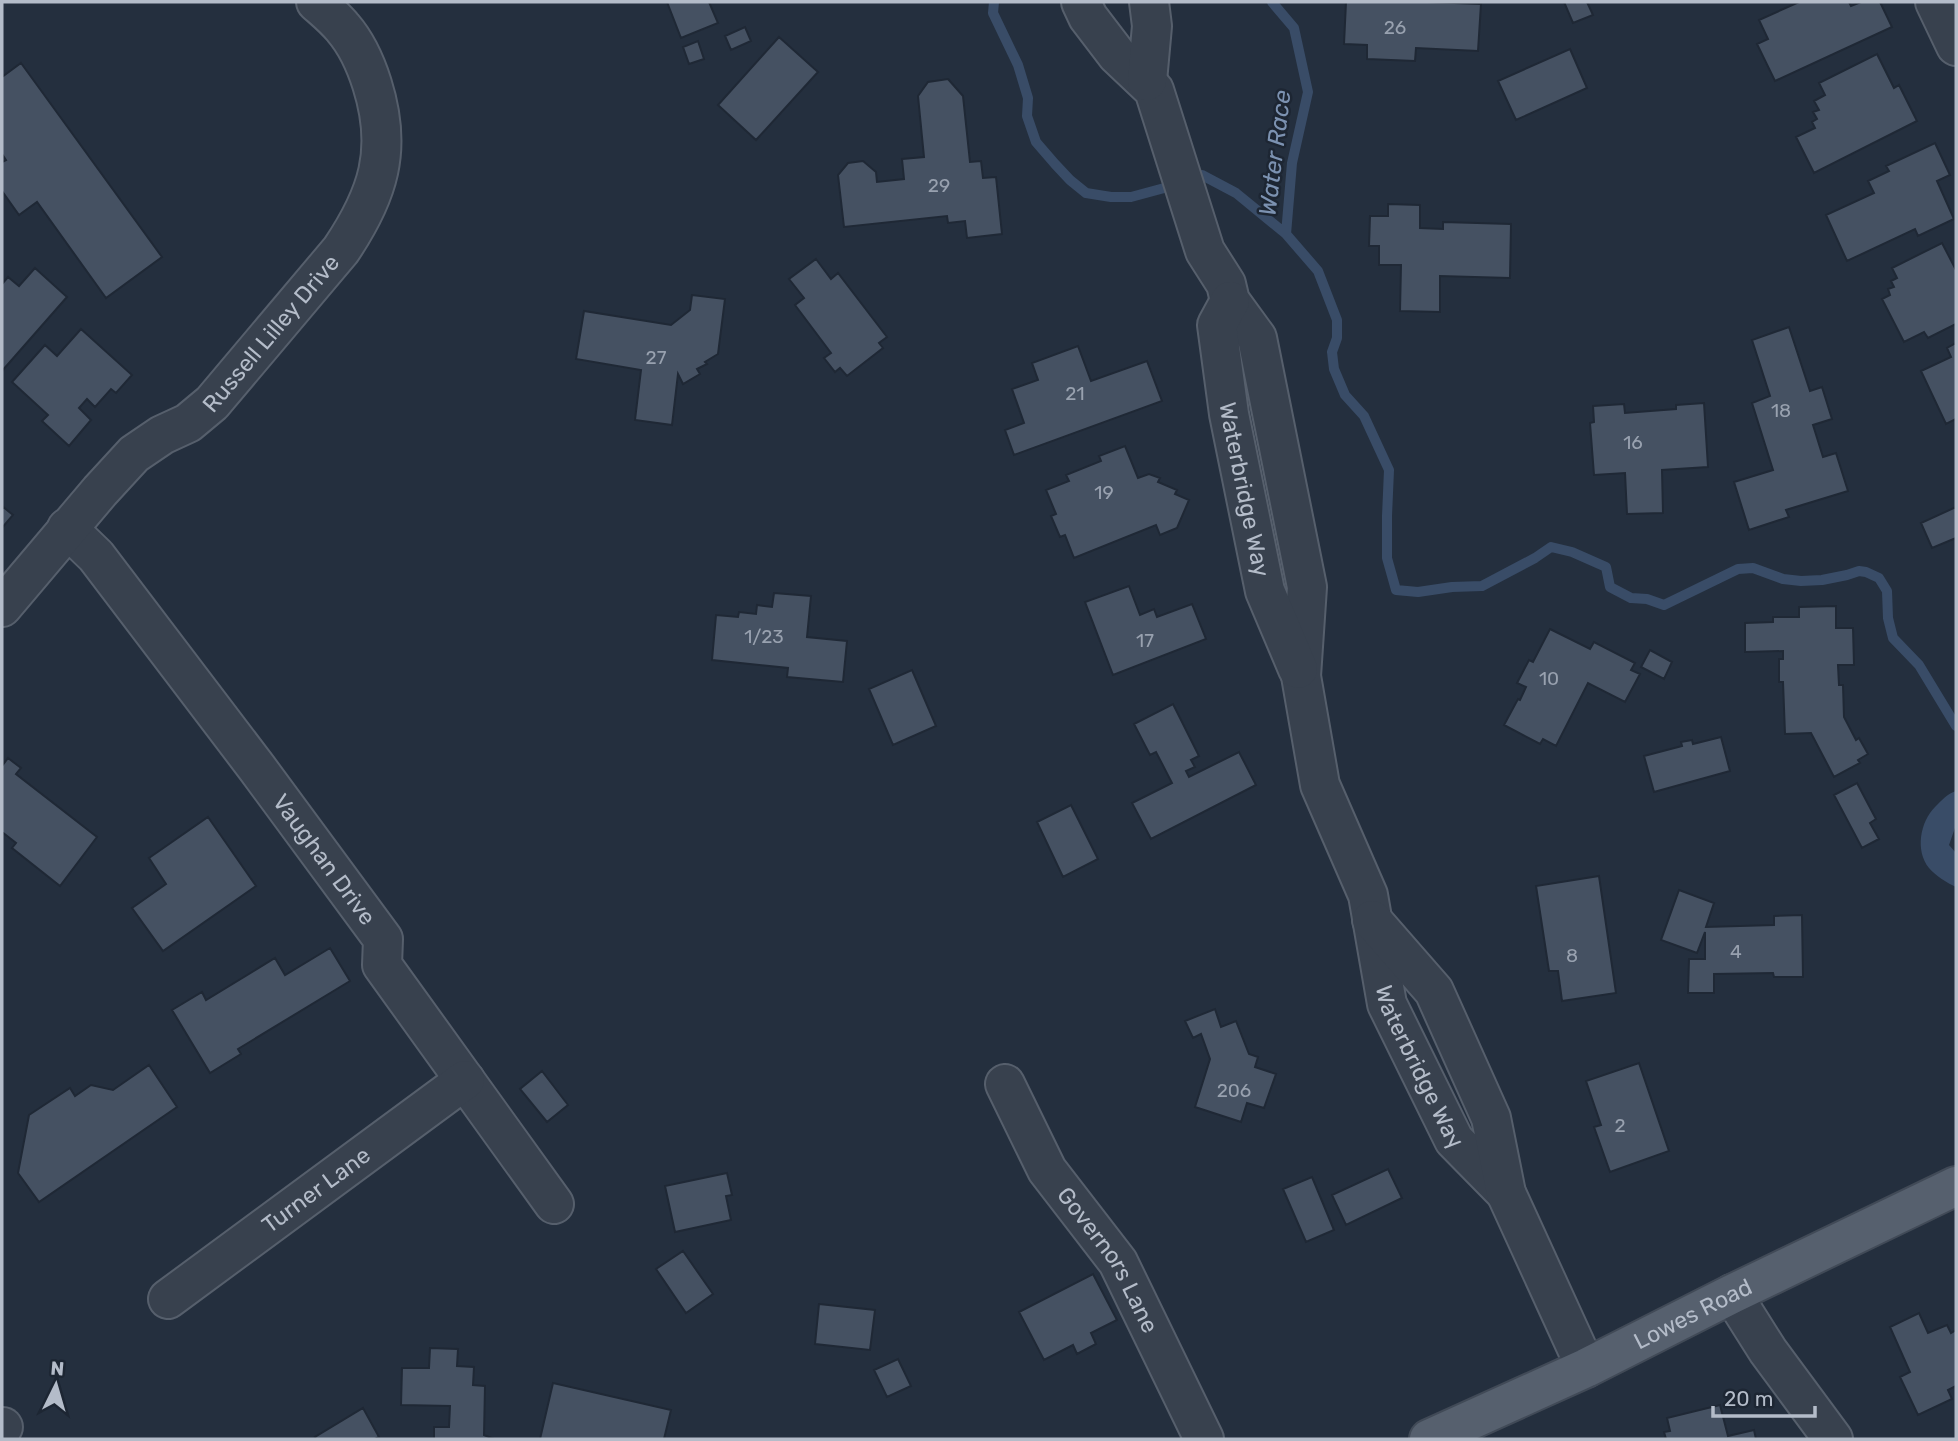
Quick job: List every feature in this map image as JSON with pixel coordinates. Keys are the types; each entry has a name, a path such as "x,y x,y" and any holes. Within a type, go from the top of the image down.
{"main road":[{"name":"Lowes Road","path":"1429,1439 1586,1368 1956,1186"}],"street":[{"name":"Russell Lilley Drive","path":"2,607 67,528 134,454 162,435 188,423 212,404 341,250 356,227 374,187 383,152 380,107 367,68 344,29 316,2"},
{"name":"Waterbridge Way","path":"1081,2 1088,17 1117,55 1154,90 1205,251 1226,284 1230,301 1257,338 1307,587 1301,676 1320,785 1368,895 1372,920 1433,991 1491,1118 1506,1193 1586,1368"},
{"name":"Waterbridge Way","path":"1147,81 1152,26 1149,2"},
{"path":"1935,2 1956,46"},
{"name":"Vaughan Drive","path":"67,528 96,555 383,939 382,965 554,1204"},
{"name":"Turner Lane","path":"168,1299 466,1080"},
{"name":"Governors Lane","path":"1005,1084 1047,1170 1118,1262 1205,1439"},
{"path":"1732,1294 1768,1351 1833,1439"}],"water":[{"path":"1956,791 1956,825 1949,845 1956,853 1956,887 1929,868 1922,853 1921,837 1930,813"}],"building":[{"path":"667,2 709,2 718,23 681,38"},
{"path":"1346,2 1481,4 1478,51 1416,48 1415,61 1367,59 1367,45 1344,44"},
{"path":"1564,2 1587,2 1593,15 1573,23"},
{"path":"1799,2 1849,2 1851,6 1861,2 1880,2 1892,27 1775,81 1757,44 1768,39 1759,20"},
{"path":"745,27 751,41 731,50 725,36"},
{"path":"779,37 818,72 756,140 718,105"},
{"path":"698,41 704,59 689,64 683,47"},
{"path":"1570,49 1587,88 1516,120 1498,81"},
{"path":"1877,54 1894,88 1899,85 1917,121 1814,173 1796,137 1815,128 1812,122 1817,119 1813,112 1819,110 1814,101 1825,95 1819,83"},
{"path":"21,63 162,257 106,298 37,202 19,215 2,191 2,162 6,160 2,154 2,77"},
{"path":"948,79 963,96 970,162 981,161 983,178 996,177 1002,234 967,238 965,221 948,223 947,216 844,227 838,175 848,163 863,161 876,172 877,182 904,179 902,159 924,157 918,96 928,82"},
{"path":"1935,143 1950,175 1937,181 1954,219 1918,236 1915,229 1847,261 1826,215 1874,193 1868,181 1889,171 1886,166"},
{"path":"1388,204 1420,205 1420,228 1443,229 1443,222 1511,224 1510,278 1440,276 1440,312 1400,311 1401,265 1379,265 1379,246 1369,246 1370,216 1388,216"},
{"path":"1942,243 1956,270 1956,324 1928,338 1924,332 1904,342 1882,299 1890,295 1888,289 1894,287 1891,281 1897,278 1892,268"},
{"path":"816,259 831,279 838,273 887,337 879,343 883,348 847,376 840,368 835,372 824,358 831,353 795,305 804,298 789,279"},
{"path":"35,268 67,297 2,371 2,284 8,277 19,286"},
{"path":"692,295 725,299 718,354 697,369 700,374 683,384 678,374 672,425 635,420 641,370 576,359 584,311 671,325 690,310"},
{"path":"1789,327 1810,391 1822,387 1832,419 1813,425 1823,457 1836,453 1848,491 1786,510 1789,517 1749,530 1734,482 1773,470 1752,403 1770,396 1752,340"},
{"path":"81,329 132,375 116,393 111,389 95,407 87,399 79,408 91,420 69,446 42,421 48,415 12,382 45,345 57,356"},
{"path":"1956,343 1956,419 1946,424 1921,371 1951,357 1947,348"},
{"path":"1078,346 1091,381 1147,361 1162,401 1014,455 1005,430 1024,423 1012,389 1038,380 1032,363"},
{"path":"1704,403 1708,467 1662,470 1663,513 1627,514 1625,473 1594,475 1590,423 1594,422 1593,406 1624,404 1625,413 1676,409 1676,405"},
{"path":"1125,446 1138,478 1149,474 1160,478 1158,482 1177,490 1175,494 1189,500 1177,528 1160,535 1156,525 1074,558 1065,535 1060,537 1051,516 1056,514 1046,490 1069,481 1066,475 1101,461 1099,456"},
{"path":"2,506 13,515 2,528"},
{"path":"1956,507 1956,538 1932,548 1921,523"},
{"path":"1129,586 1140,615 1154,609 1157,617 1192,604 1206,639 1113,675 1085,602"},
{"path":"774,593 811,596 807,637 847,641 843,682 787,677 788,668 712,660 716,615 738,617 739,612 756,614 757,605 772,607"},
{"path":"1836,606 1836,628 1853,628 1854,665 1838,665 1839,685 1843,685 1844,717 1856,740 1859,738 1868,754 1858,760 1860,763 1834,777 1811,733 1785,734 1783,682 1779,682 1779,659 1783,659 1783,651 1745,652 1745,623 1773,622 1773,617 1799,617 1799,607"},
{"path":"1550,629 1590,649 1594,642 1635,663 1631,670 1640,674 1625,702 1588,683 1556,746 1543,739 1540,744 1504,725 1526,687 1517,683 1529,660 1533,662"},
{"path":"1650,650 1672,662 1664,679 1641,667"},
{"path":"912,670 936,726 893,745 869,689"},
{"path":"1173,704 1199,756 1191,760 1195,767 1186,771 1189,777 1239,752 1256,785 1151,839 1132,803 1172,783 1156,752 1150,755 1134,724"},
{"path":"1721,737 1730,771 1654,792 1644,756 1682,746 1681,742 1692,740 1693,744"},
{"path":"8,758 21,768 16,774 97,837 60,886 12,848 16,843 2,832 2,766"},
{"path":"1857,783 1876,819 1870,823 1879,839 1862,848 1834,795"},
{"path":"1071,805 1098,859 1063,877 1037,822"},
{"path":"208,817 256,886 163,951 132,908 166,884 149,858"},
{"path":"1599,876 1616,993 1562,1001 1558,971 1549,971 1536,886"},
{"path":"1679,890 1714,903 1706,927 1774,925 1774,916 1802,915 1803,977 1774,977 1773,973 1714,974 1714,993 1688,993 1689,959 1705,959 1705,932 1697,953 1661,940"},
{"path":"330,948 350,981 238,1049 241,1054 210,1073 172,1010 202,992 206,1000 275,958 285,975"},
{"path":"1215,1009 1221,1027 1236,1021 1249,1054 1258,1057 1255,1067 1276,1074 1264,1108 1247,1103 1241,1122 1195,1107 1210,1059 1201,1034 1193,1038 1185,1021"},
{"path":"1639,1063 1669,1151 1610,1172 1594,1127 1601,1125 1586,1081"},
{"path":"149,1065 177,1107 39,1202 18,1173 29,1115 70,1088 75,1096 91,1085 113,1090"},
{"path":"542,1071 568,1105 547,1122 520,1089"},
{"path":"1388,1169 1402,1198 1346,1225 1332,1195"},
{"path":"727,1173 732,1195 726,1196 731,1220 675,1232 665,1186"},
{"path":"1312,1177 1334,1230 1306,1242 1283,1189"},
{"path":"683,1251 713,1294 686,1313 656,1269"},
{"path":"1093,1274 1117,1320 1091,1333 1096,1344 1077,1354 1073,1345 1044,1360 1019,1312"},
{"path":"819,1304 875,1310 870,1350 815,1344"},
{"path":"1919,1313 1928,1333 1947,1325 1951,1333 1956,1330 1956,1386 1948,1390 1952,1399 1918,1415 1900,1377 1910,1372 1890,1327"},
{"path":"430,1348 458,1349 457,1366 474,1367 473,1385 485,1386 484,1435 494,1439 434,1439 434,1427 449,1427 450,1406 401,1405 402,1368 429,1368"},
{"path":"898,1359 911,1386 887,1397 874,1370"},
{"path":"553,1383 671,1410 664,1439 540,1439"},
{"path":"1720,1405 1728,1436 1754,1430 1756,1439 1666,1439 1664,1432 1670,1431 1667,1418"},
{"path":"363,1408 379,1437 316,1439 315,1437"}],"waterway":[{"name":"Water Race","path":"994,2 993,13 1018,65 1028,98 1027,116 1036,142 1070,180 1086,193 1111,197 1131,197 1168,187"},
{"name":"Water Race","path":"1272,2 1294,28 1308,92 1292,163 1286,234"},
{"name":"Water Race","path":"1202,175 1236,193 1286,234 1318,271 1337,320 1337,338 1332,352 1334,369 1345,395 1364,416 1389,470 1387,558 1396,590 1418,592 1482,586 1551,547 1572,552 1606,567 1610,587 1631,598 1647,599 1664,605 1738,569 1753,568 1783,579 1801,581 1866,572 1879,578 1887,591 1888,618 1893,638 1919,665 1956,726"}]}
